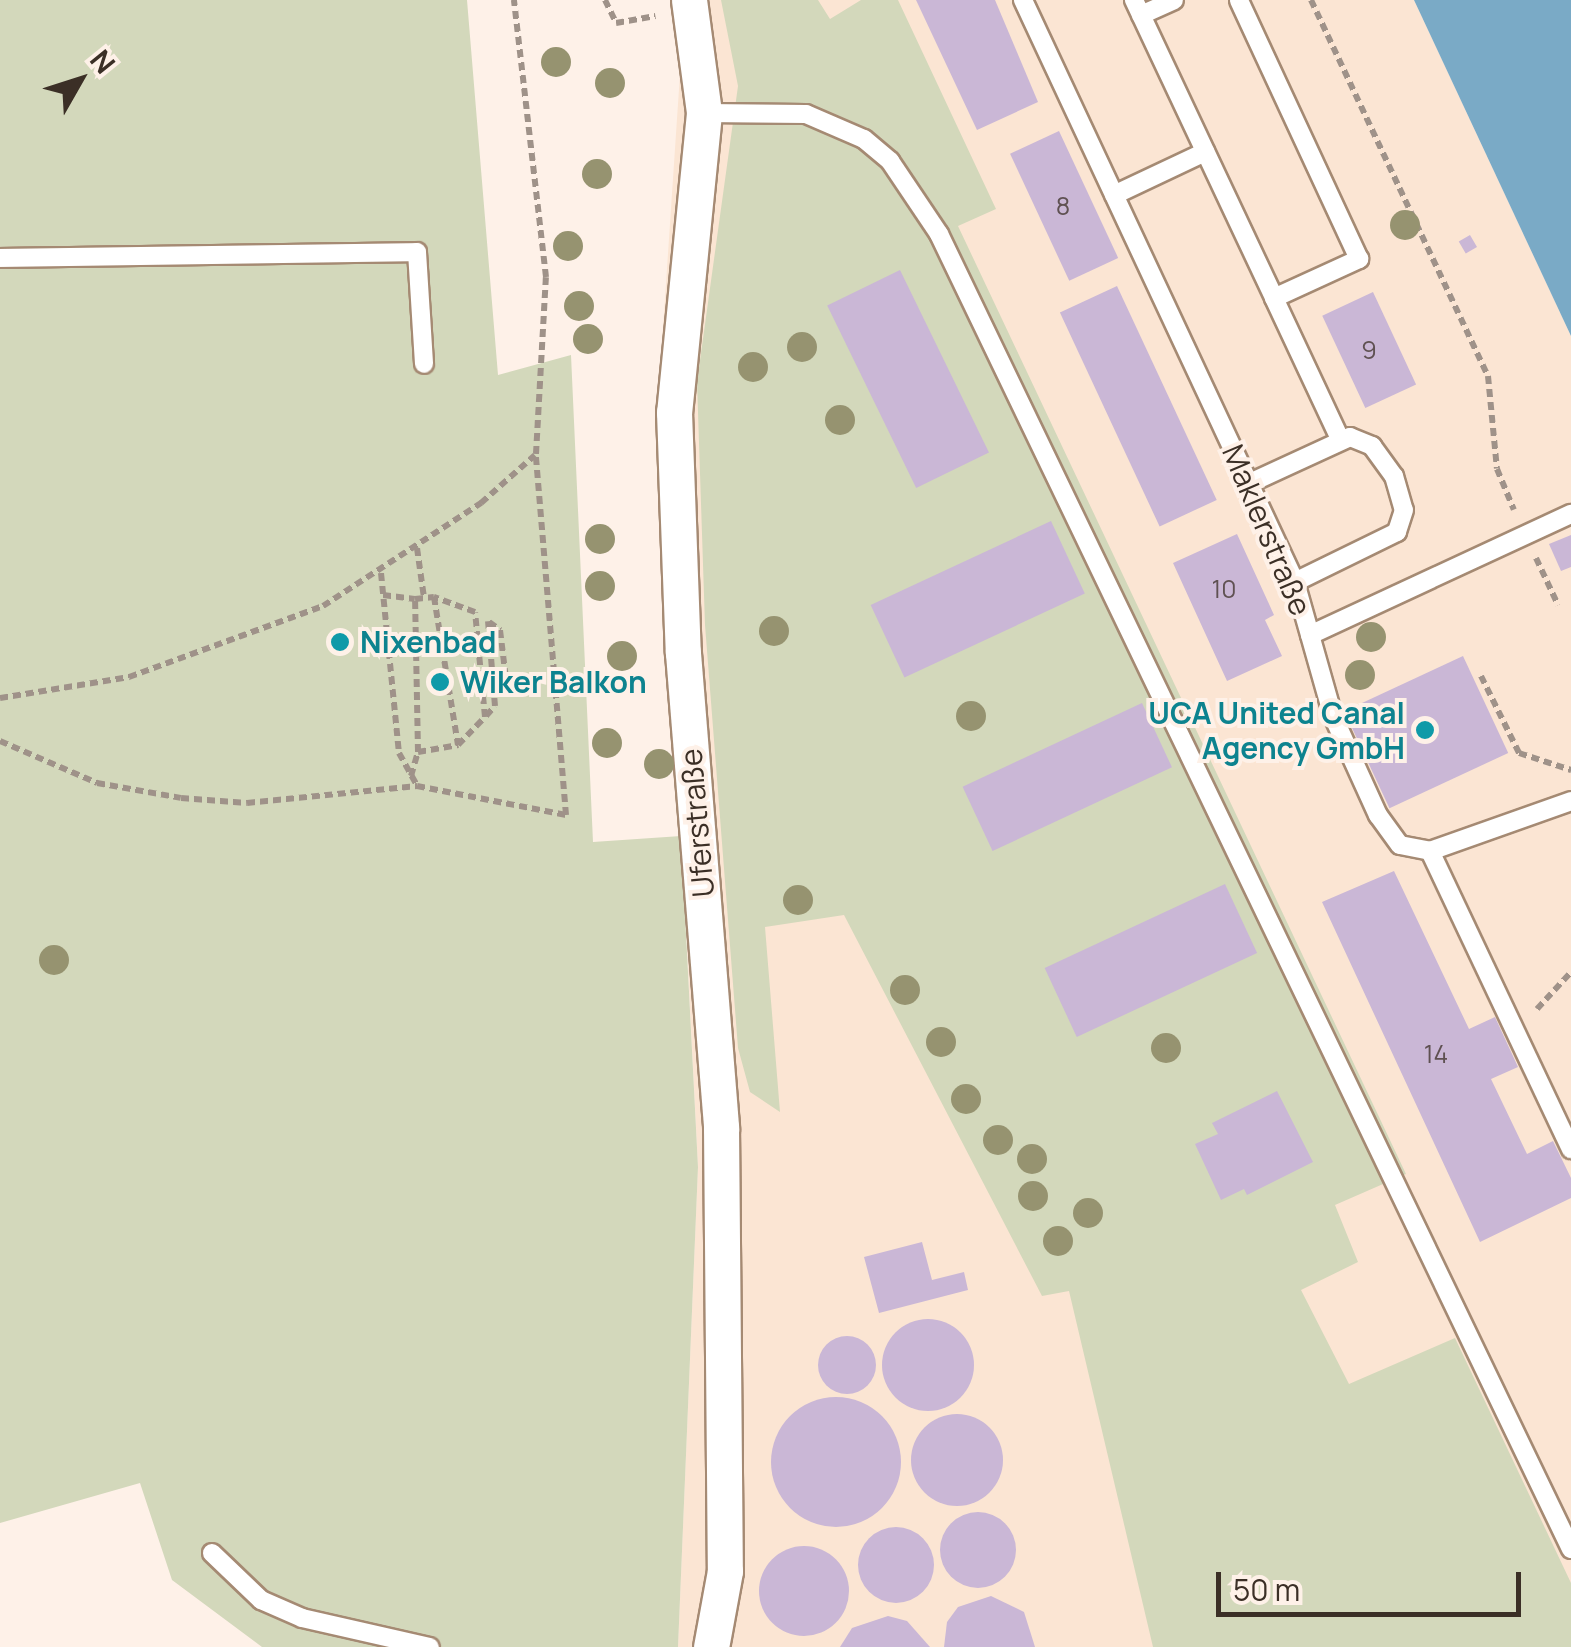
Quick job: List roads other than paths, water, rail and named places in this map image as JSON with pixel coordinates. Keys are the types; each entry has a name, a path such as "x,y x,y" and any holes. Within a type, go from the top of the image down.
{"street":[{"name":"Uferstraße","path":"689,0 704,112 674,412 683,653 721,1127 725,1571 711,1647"}],"lane":[{"name":"Maklerstraße","path":"1022,0 1296,582 1332,716 1378,816 1400,845 1430,851"},
{"path":"1174,0 1137,8 1340,439"},
{"path":"1239,0 1359,259 1274,298"},
{"path":"704,112 806,114 864,139 890,161 939,234 1571,1549"},
{"path":"1114,195 1205,152"},
{"path":"0,258 416,252 424,364"},
{"path":"1250,482 1340,439 1362,439 1381,456 1402,494 1402,522 1388,540 1296,582"},
{"path":"1310,635 1571,514"},
{"path":"1571,801 1430,851 1571,1149"},
{"path":"212,1552 261,1600 302,1618 430,1647"}],"water":[{"path":"1414,0 1571,0 1571,336"}],"place":[{"name":"Nixenbad","path":"340,642"},
{"name":"Wiker Balkon","path":"440,682"},
{"name":"UCA United Canal Agency GmbH","path":"1425,730"}]}
